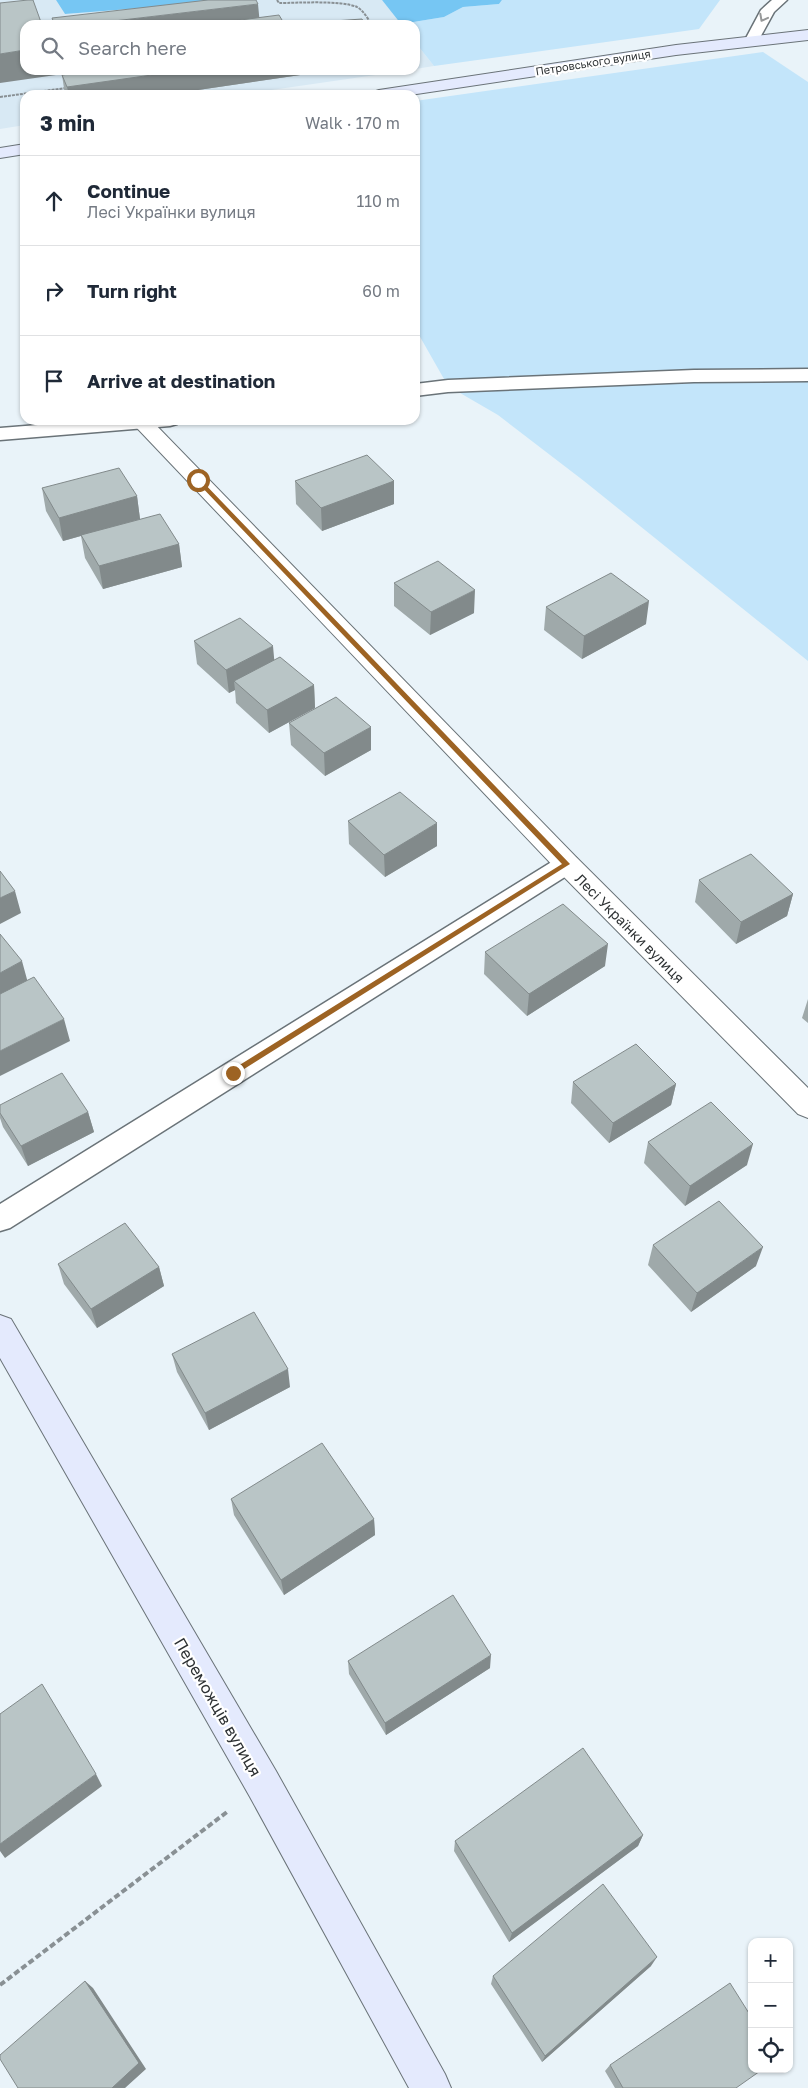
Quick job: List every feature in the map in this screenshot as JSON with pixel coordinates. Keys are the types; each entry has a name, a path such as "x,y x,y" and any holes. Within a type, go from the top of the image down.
{"main road":[{"name":"Петровського вулиця","path":"412,90 676,50 808,35"},
{"path":"0,152 20,150"},
{"name":"Переможців вулиця","path":"0,1328 263,1784 431,2088"}],"street":[{"name":"Лесі Українки вулиця","path":"145,425 567,864 808,1106"}],"lane":[{"path":"752,40 768,10 780,0"},
{"path":"420,389 448,386 694,376 808,375"},
{"path":"0,434 117,425"},
{"path":"0,1219 567,864"}],"path":[{"path":"276,0 279,3 353,5 368,20"},
{"path":"53,90 66,88"},
{"path":"0,98 20,95"},
{"path":"0,1985 263,1784"}],"shaded area":[{"path":"0,0 56,0 65,14 245,0 382,0 398,20 20,20 20,75 375,75 271,90 20,90 20,126 0,129"},
{"path":"56,0 245,0 65,14"},
{"path":"382,0 502,0 499,4 463,7 444,17 420,21 398,20"},
{"path":"502,0 720,0 699,29 434,66 420,48 420,21 444,17 463,7 499,4"},
{"path":"420,48 434,66 420,68"},
{"path":"763,52 808,82 808,661 584,481 498,415 448,386 420,337 420,100"}],"building":[{"path":"33,0 40,20 20,20 20,51 0,54 0,3"},
{"path":"208,0 256,0 258,4 122,20 53,20 52,18"},
{"path":"279,15 282,20 240,20"},
{"path":"62,75 152,75 67,87"},
{"path":"367,455 394,481 321,508 295,481"},
{"path":"119,468 137,496 59,518 42,488"},
{"path":"160,514 179,544 99,566 81,535"},
{"path":"438,561 475,590 431,612 394,583"},
{"path":"611,573 649,601 584,636 546,607"},
{"path":"240,618 273,646 226,670 194,641"},
{"path":"280,657 314,685 267,710 234,681"},
{"path":"336,697 371,727 324,753 289,723"},
{"path":"400,792 437,823 384,855 348,821"},
{"path":"751,854 793,894 741,922 699,880"},
{"path":"0,871 15,891 0,898"},
{"path":"563,904 608,944 529,994 485,952"},
{"path":"0,934 22,961 0,973"},
{"path":"34,977 64,1019 0,1051 0,994"},
{"path":"636,1044 676,1084 613,1123 573,1082"},
{"path":"62,1073 88,1112 21,1146 0,1113 0,1105"},
{"path":"711,1102 753,1144 690,1186 648,1142"},
{"path":"719,1201 763,1247 697,1293 653,1245"},
{"path":"125,1223 159,1267 91,1309 58,1264"},
{"path":"254,1312 288,1369 205,1413 172,1354"},
{"path":"322,1443 374,1519 281,1580 231,1499"},
{"path":"453,1595 491,1655 385,1723 348,1661"},
{"path":"42,1684 96,1774 0,1844 0,1714"},
{"path":"583,1748 643,1835 512,1933 455,1841"},
{"path":"603,1884 657,1957 545,2056 493,1976"},
{"path":"85,1981 139,2063 112,2088 18,2088 0,2059 0,2055"},
{"path":"730,1983 748,2012 748,2073 757,2073 736,2088 623,2088 610,2065"}],"route":[{"path":"198,480 567,864 233,1073"}]}
